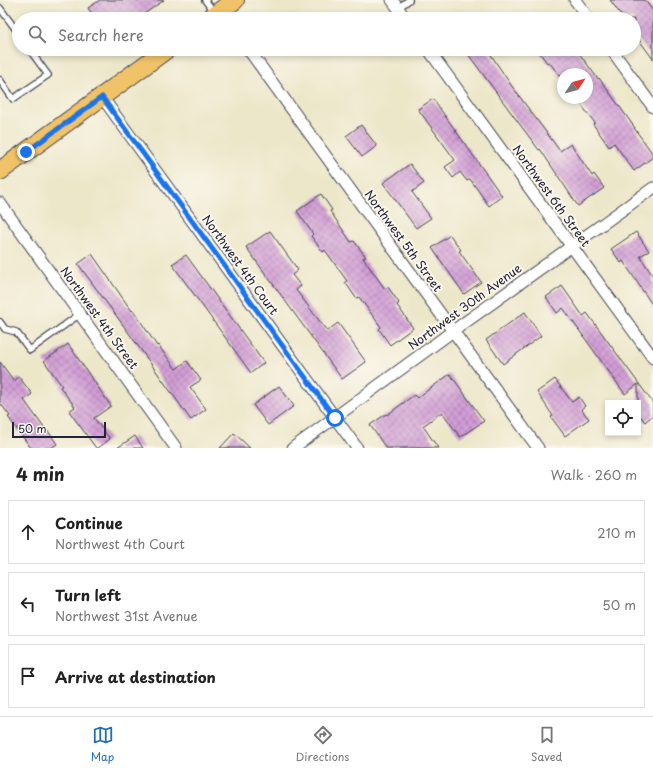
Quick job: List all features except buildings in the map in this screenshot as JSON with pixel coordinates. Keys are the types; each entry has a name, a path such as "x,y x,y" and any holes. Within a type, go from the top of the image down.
{"main road":[{"path":"217,12 235,0"},
{"path":"0,171 158,56"}],"street":[{"path":"575,0 584,12"},
{"name":"Northwest 5th Street","path":"253,56 538,448"},
{"name":"Northwest 6th Street","path":"433,56 653,358"},
{"path":"616,56 653,107"},
{"name":"Northwest 4th Court","path":"102,97 357,448"},
{"name":"Northwest 30th Avenue","path":"293,448 653,188"},
{"name":"Northwest 4th Street","path":"0,204 176,448"}],"lane":[{"path":"395,4 409,0"},
{"path":"0,8 12,24"},
{"path":"0,80 13,99 48,75 34,56"},
{"path":"0,322 5,329 16,332 30,350 80,314"}],"route":[{"path":"26,152 102,97 335,418"}]}
